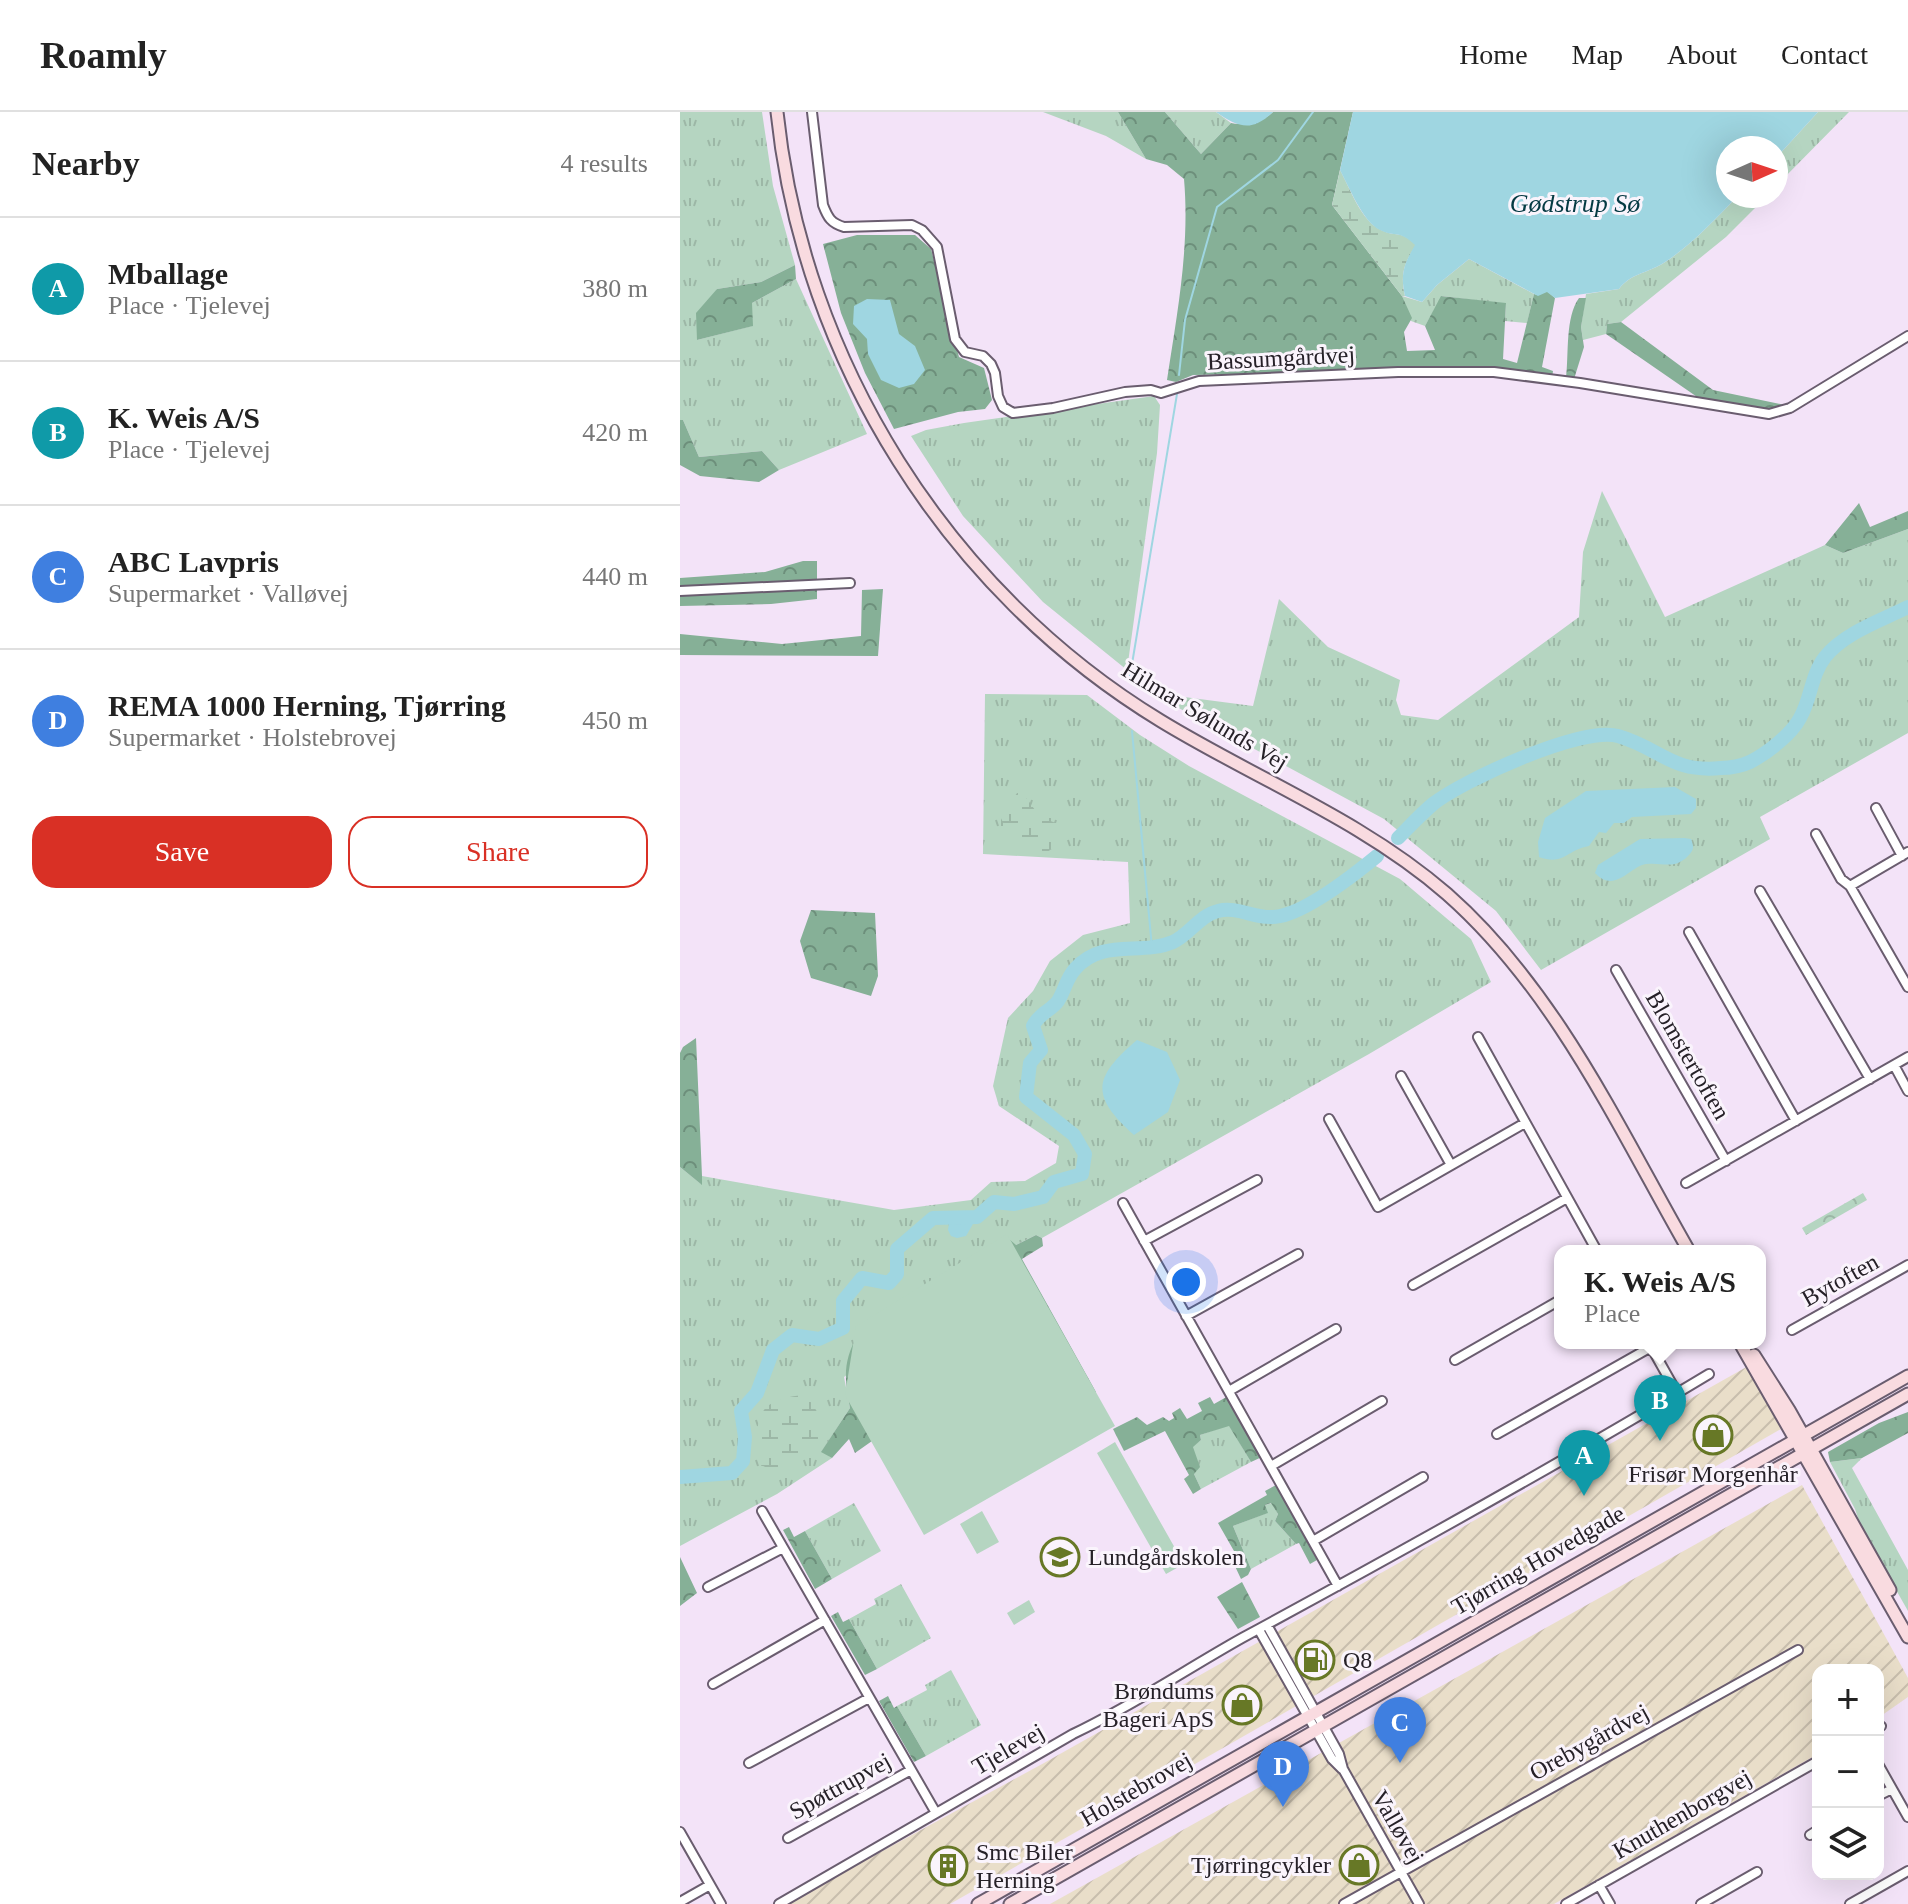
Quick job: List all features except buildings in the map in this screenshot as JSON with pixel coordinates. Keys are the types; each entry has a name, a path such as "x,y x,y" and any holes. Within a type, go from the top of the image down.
{"street":[{"name":"Hilmar Sølunds Vej","path":"777,112 793,211 807,263 831,330 877,426 915,487 953,537 1025,616 1108,685 1182,733 1363,833 1422,874 1471,916 1511,960 1552,1015 1686,1245"},
{"name":"Bassumgårdvej","path":"812,112 823,205 828,218 844,227 912,225 930,236 937,247 955,339 965,352 983,356 991,364 998,396 1003,407 1013,413 1053,408 1125,392 1151,390 1161,393 1199,381 1398,372 1494,372 1769,414 1790,408 1908,336"},
{"path":"680,591 850,583"},
{"path":"1850,886 1905,854 1876,808"},
{"path":"1816,834 1908,987"},
{"path":"1760,891 1870,1079"},
{"path":"1689,932 1796,1121"},
{"name":"Blomstertoften","path":"1616,970 1726,1161"},
{"path":"1478,1037 1594,1245"},
{"path":"1686,1183 1908,1057"},
{"path":"1894,1065 1908,1091"},
{"path":"1401,1076 1451,1165"},
{"path":"1329,1119 1378,1207 1525,1123"},
{"path":"1144,1241 1257,1180"},
{"path":"1413,1285 1567,1198"},
{"path":"1123,1203 1338,1586"},
{"path":"1186,1316 1298,1254"},
{"name":"Bytoften","path":"1792,1330 1908,1265"},
{"path":"1455,1360 1554,1303"},
{"path":"1229,1391 1336,1329"},
{"path":"1497,1434 1643,1349"},
{"path":"1652,1349 1677,1393"},
{"path":"1744,1349 1908,1621"},
{"path":"1749,1349 1799,1438"},
{"name":"Tjelevej","path":"780,1904 1073,1734 1119,1712 1709,1374"},
{"name":"Tjørring Hovedgade","path":"1312,1715 1908,1376"},
{"name":"Tjørring Hovedgade","path":"1319,1728 1908,1394"},
{"path":"1271,1466 1382,1401"},
{"path":"1807,1451 1908,1637"},
{"path":"1313,1541 1423,1477"},
{"name":"Spøttrupvej","path":"762,1511 936,1813"},
{"path":"708,1587 783,1548"},
{"path":"713,1684 825,1620"},
{"path":"1263,1627 1319,1728"},
{"name":"Orebygårdvej","path":"1344,1904 1798,1650"},
{"path":"749,1763 869,1698"},
{"name":"Holstebrovej","path":"978,1904 1312,1715"},
{"name":"Holstebrovej","path":"1010,1904 1319,1728"},
{"name":"Valløvej","path":"1319,1728 1332,1759 1343,1769 1419,1904"},
{"name":"Knuthenborgvej","path":"1566,1904 1812,1764"},
{"name":"Spøttrupvej","path":"788,1838 911,1770"},
{"path":"1884,1775 1908,1817"},
{"path":"1884,1793 1892,1789"},
{"path":"680,1832 721,1904"},
{"path":"1850,1904 1908,1871"},
{"path":"1701,1904 1757,1872"},
{"path":"680,1902 710,1885"},
{"path":"1599,1885 1610,1904"}],"shaded area":[{"path":"1750,1365 1781,1429 950,1904 785,1904 1044,1763"},
{"path":"1802,1485 1908,1678 1908,1697 1884,1714 1884,1664 1812,1664 1812,1757 1554,1904 1050,1904"}],"green space":[{"path":"680,112 762,112 773,186 795,265 761,282 717,289 697,340 752,326 752,303 796,279 867,434 779,470 762,451 699,457 683,420 680,420"},
{"path":"1043,112 1118,112 1146,159 1106,136"},
{"path":"1118,112 1165,112 1201,154 1231,123 1254,122 1273,112 1353,112 1332,205 1402,296 1412,318 1404,332 1407,351 1435,350 1425,326 1441,296 1506,303 1503,359 1517,363 1534,294 1547,291 1555,298 1542,367 1553,371 1552,378 1502,369 1193,375 1176,382 1167,380 1184,255 1184,179 1167,165 1146,159"},
{"path":"1165,112 1216,112 1231,123 1201,154"},
{"path":"1818,112 1849,112 1788,174 1788,145"},
{"path":"1340,170 1357,203 1374,226 1402,235 1416,245 1404,269 1405,296 1332,205"},
{"path":"1726,208 1755,208 1726,237 1621,322 1607,324 1606,334 1583,340 1581,327 1586,294 1619,289 1633,277 1673,257"},
{"path":"857,235 915,235 931,249 959,357 984,368 992,400 985,409 958,412 894,429 865,373 841,313 823,244"},
{"path":"1469,259 1534,294 1527,323 1505,321 1506,304 1442,296 1425,326 1411,321 1402,296 1422,302 1437,285"},
{"path":"795,265 796,279 752,303 753,326 697,340 696,313 717,289 761,282"},
{"path":"1579,298 1586,298 1581,327 1584,347 1574,379 1566,378 1568,336 1571,315"},
{"path":"1621,322 1713,390 1785,405 1765,412 1703,401 1606,334 1607,324"},
{"path":"1154,396 1160,405 1157,453 1127,670 1043,602 963,516 911,436 964,423"},
{"path":"680,420 683,420 699,457 762,451 779,470 759,482 700,476 680,465"},
{"path":"1602,491 1665,617 1825,545 1843,553 1908,529 1908,733 1760,817 1770,839 1541,970 1496,911 1384,819 1140,687 1169,695 1253,706 1279,599 1328,647 1400,680 1396,700 1401,715 1438,720 1579,617 1583,552"},
{"path":"1859,503 1870,527 1908,511 1908,529 1843,553 1825,545"},
{"path":"803,561 817,561 817,599 771,604 680,606 680,578 765,572"},
{"path":"883,589 878,656 680,655 680,634 782,644 861,636 862,590"},
{"path":"985,694 1087,695 1140,735 1189,766 1400,879 1471,939 1491,982 1042,1238 1036,1235 1016,1245 844,1377 850,1408 822,1451 832,1458 777,1494 680,1546 680,1167 701,1184 702,1176 894,1210 971,1200 991,1182 1025,1181 1056,1163 1059,1146 999,1106 993,1086 1008,1018 1033,991 1050,961 1083,935 1130,923 1128,862 983,854"},
{"path":"1020,789 1040,817 1061,825 1061,843 1044,854 1014,846 1000,816"},
{"path":"811,910 875,913 878,976 871,996 811,978 800,941"},
{"path":"696,1038 702,1185 680,1167 680,1053"},
{"path":"1863,1193 1867,1200 1806,1235 1802,1228"},
{"path":"1007,1234 1115,1426 924,1535 845,1395 856,1326"},
{"path":"1036,1235 1042,1238 1043,1246 1022,1259 1096,1392 1087,1397 1009,1239 1016,1245"},
{"path":"858,1334 872,1441 855,1453 849,1439 832,1458 821,1452 850,1408 846,1370"},
{"path":"806,1395 820,1416 822,1434 802,1457 783,1469 776,1472 761,1465 757,1436 761,1414 776,1401"},
{"path":"1230,1395 1264,1456 1251,1462 1229,1426 1200,1435 1201,1440 1193,1447 1200,1467 1194,1474 1201,1489 1193,1494 1184,1479 1189,1475 1165,1431 1124,1451 1113,1429 1137,1417 1147,1425 1163,1417 1169,1421 1174,1418 1172,1413 1180,1408 1187,1419 1202,1411 1198,1403 1210,1397 1214,1404"},
{"path":"1908,1412 1908,1433 1862,1458 1830,1462 1828,1452 1879,1423"},
{"path":"1229,1425 1251,1462 1201,1489 1194,1474 1193,1446 1201,1440 1200,1435"},
{"path":"1115,1442 1184,1564 1166,1574 1097,1453"},
{"path":"1862,1458 1852,1468 1908,1570 1908,1611 1862,1530 1855,1509 1830,1462"},
{"path":"1276,1485 1317,1560 1310,1564 1299,1543 1296,1544 1275,1521 1278,1514 1271,1503 1265,1505 1268,1513 1233,1526 1251,1569 1241,1579 1233,1562 1238,1558 1218,1523 1267,1495 1265,1491"},
{"path":"854,1503 881,1551 832,1579 805,1531"},
{"path":"1272,1503 1278,1514 1275,1521 1296,1544 1251,1569 1233,1526 1267,1513 1265,1505"},
{"path":"982,1511 999,1542 977,1554 960,1524"},
{"path":"789,1527 794,1537 805,1531 832,1579 815,1589 783,1530"},
{"path":"680,1557 697,1593 680,1606"},
{"path":"1242,1582 1260,1617 1238,1629 1217,1597"},
{"path":"901,1584 931,1638 877,1669 849,1619 876,1604 874,1599"},
{"path":"1029,1600 1035,1612 1014,1625 1007,1613"},
{"path":"838,1612 843,1622 849,1619 877,1669 865,1675 831,1616"},
{"path":"951,1670 981,1725 926,1756 897,1706 927,1690 925,1685"},
{"path":"888,1696 926,1756 914,1762 879,1701"}],"water":[{"path":"1216,112 1273,112 1258,123 1245,126"},
{"name":"Gødstrup Sø","path":"1353,112 1818,112 1788,145 1788,136 1716,136 1716,208 1726,208 1683,249 1662,264 1628,280 1619,289 1555,298 1547,292 1538,296 1469,259 1437,285 1422,302 1405,296 1404,269 1415,245 1401,235 1380,230 1368,220 1340,170"},
{"path":"867,299 890,300 899,334 915,346 925,370 914,384 899,388 881,380 868,354 867,339 853,324 854,306"},
{"path":"1675,787 1696,799 1696,808 1691,814 1632,817 1624,823 1614,823 1606,833 1599,832 1589,846 1560,859 1539,857 1538,842 1545,818 1586,791"},
{"path":"1640,839 1691,839 1693,848 1678,863 1646,864 1622,878 1609,881 1595,873 1598,865"},
{"path":"1137,1040 1167,1052 1180,1080 1168,1112 1134,1135 1109,1108 1102,1086 1112,1065"},
{"path":"950,1217 977,1217 966,1236 957,1238 951,1236 948,1230"}],"waterway":[{"path":"1179,375 1185,320 1217,207 1278,160 1313,112"},
{"path":"1130,676 1177,394"},
{"path":"1398,838 1433,804 1448,794 1523,757 1578,739 1618,736 1678,763 1704,769 1728,768 1750,762 1791,731 1804,711 1820,664 1833,648 1864,628 1908,607"},
{"path":"1132,731 1152,948"},
{"path":"680,1477 732,1473 743,1461 745,1437 741,1411 757,1393 773,1350 792,1335 819,1339 843,1328 843,1301 862,1278 889,1283 897,1274 897,1249 933,1218 977,1217 994,1202 1014,1204 1043,1197 1054,1182 1082,1174 1085,1154 1074,1135 1026,1097 1030,1063 1041,1050 1033,1026 1058,1001 1075,969 1097,954 1173,942 1218,911 1232,910 1272,917 1298,910 1377,856"}],"place":[{"name":"Frisør Morgenhår","path":"1713,1435"},
{"name":"K. Weis A/S","path":"1660,1441"},
{"name":"Mballage","path":"1584,1496"},
{"name":"Lundgårdskolen","path":"1060,1557"},
{"name":"Q8","path":"1315,1660"},
{"name":"Brøndums Bageri ApS","path":"1242,1705"},
{"name":"ABC Lavpris","path":"1400,1763"},
{"name":"REMA 1000 Herning, Tjørring","path":"1283,1807"},
{"name":"Tjørringcykler","path":"1359,1865"},
{"name":"Smc Biler Herning","path":"948,1866"}]}
